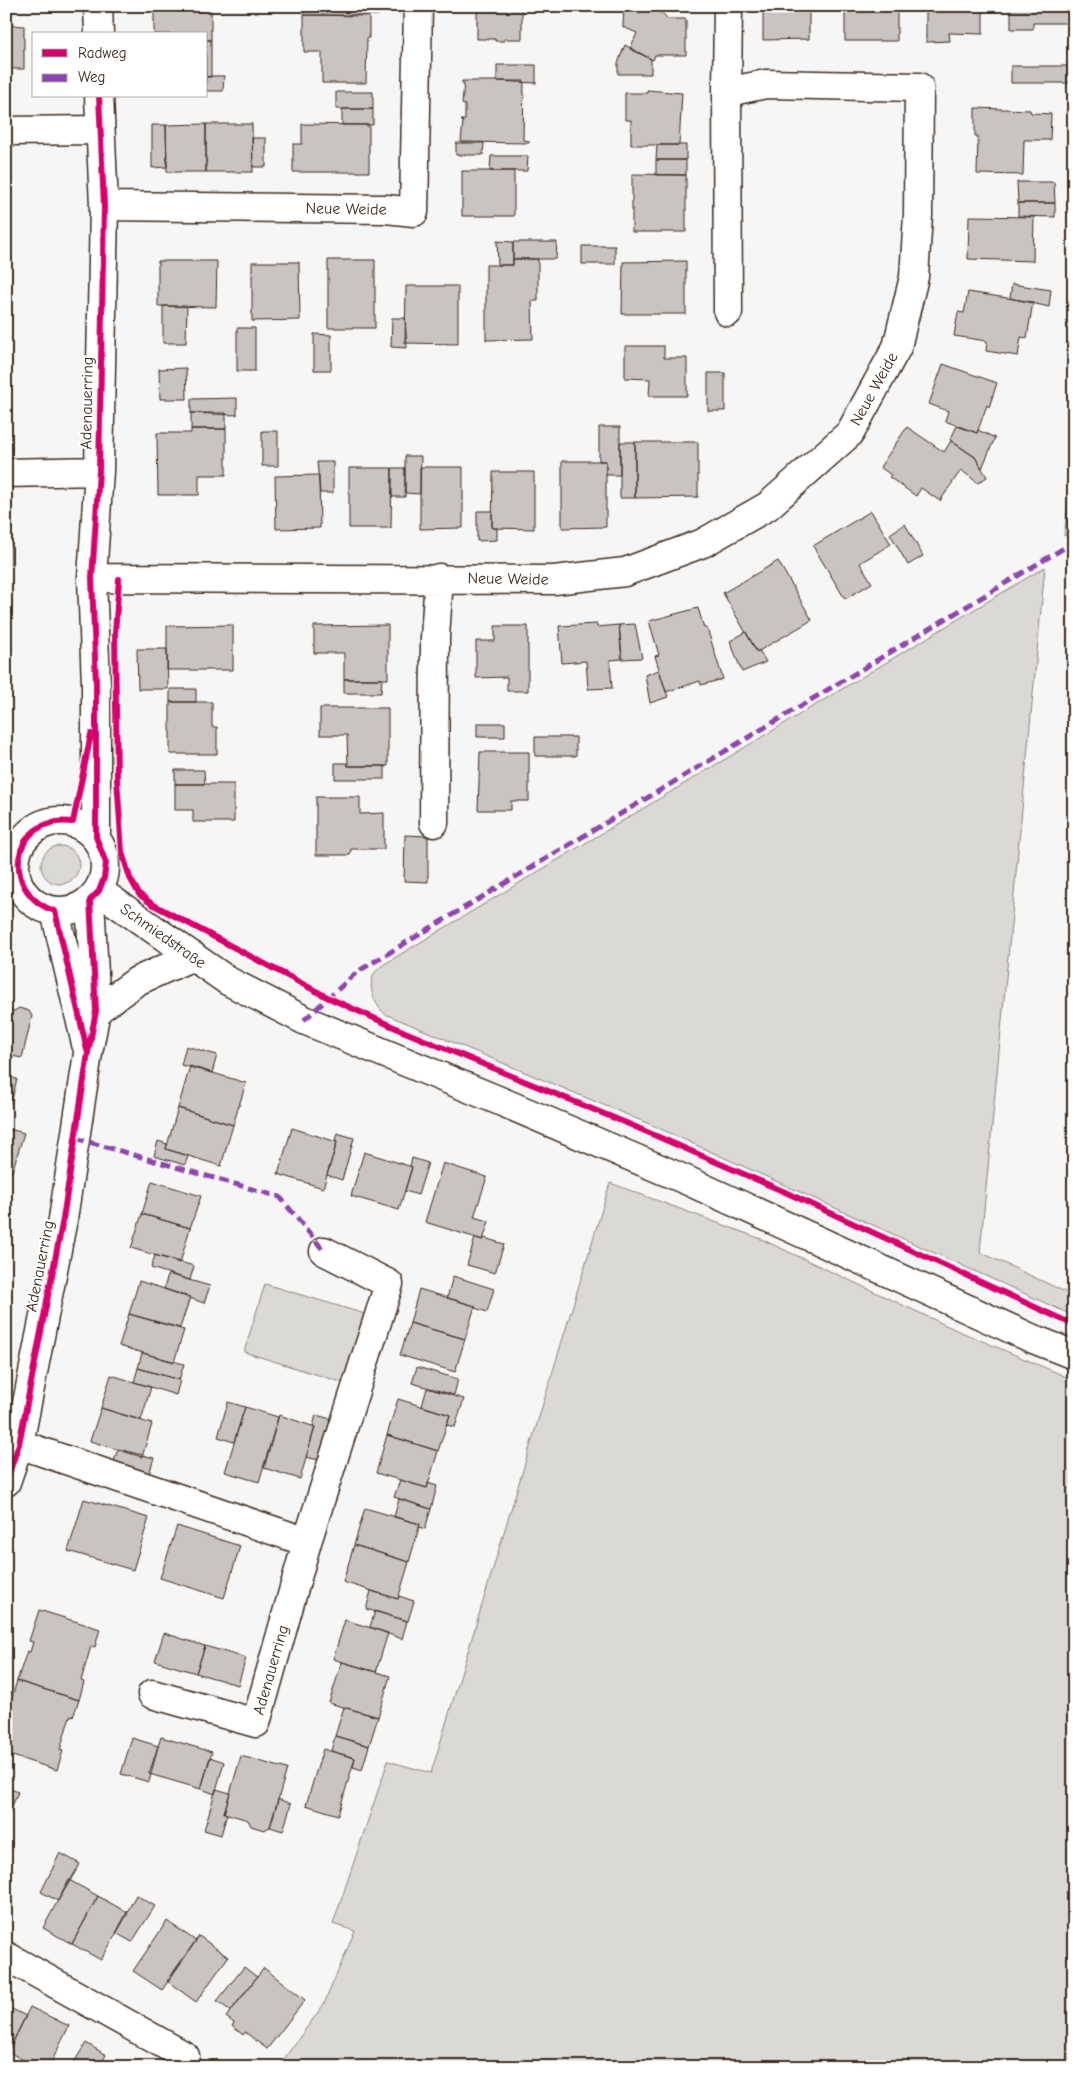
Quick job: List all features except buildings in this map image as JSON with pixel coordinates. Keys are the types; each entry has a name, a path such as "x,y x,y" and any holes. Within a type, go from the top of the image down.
{"street":[{"path":"98,6 99,32"},
{"name":"Neue Weide","path":"104,206 386,209 414,212 418,6"},
{"path":"728,6 728,312"},
{"name":"Neue Weide","path":"92,578 439,578 554,580 626,572 703,543 768,506 850,433 897,347 914,276 918,215 920,87 766,84 727,92"},
{"name":"Adenauerring","path":"96,837 97,709 92,578 99,472 104,206 99,98"},
{"path":"6,131 100,130"},
{"path":"6,473 99,472"},
{"path":"434,823 435,637 439,578"},
{"name":"Adenauerring","path":"73,822 97,709"},
{"path":"58,820 73,822 85,828 96,837 106,863 104,878 94,895 80,907 68,911 42,908 14,890 16,879 15,866 11,854 32,830 44,823 58,820"},
{"name":"Adenauerring","path":"6,1482 19,1444 63,1219 96,1011 94,895"},
{"name":"Schmiedstraße","path":"94,895 193,956 228,981 304,1020 678,1177 1030,1338 1074,1355"},
{"name":"Adenauerring","path":"55,911 88,1053"},
{"path":"96,1011 137,981 193,956"},
{"name":"Adenauerring","path":"152,1694 256,1723 307,1542 389,1284 324,1251"},
{"path":"19,1444 307,1542"},
{"path":"6,1956 185,2056 178,2067"}],"shaded area":[{"path":"1074,452 1074,530 1064,536"},
{"path":"1045,567 980,1252 1074,1296 1074,1316 654,1126 385,1014 377,1005 371,987 373,975 385,963"},
{"path":"60,846 74,851 79,865 74,879 60,884 46,879 41,865 46,851"},
{"path":"610,1183 761,1239 954,1329 1074,1380 1074,2067 278,2067 324,2004 355,1931 333,1924 388,1761 431,1773"},
{"path":"265,1284 365,1314 344,1383 244,1352"}],"marked path":[{"path":"304,1020 357,972 1074,542"},
{"path":"75,1138 280,1197 324,1251"}],"cycle path":[{"path":"6,1482 19,1444 63,1219 96,1011 90,900 99,891 104,878 106,863 96,837 96,685 92,578 99,471 104,206 99,98"},
{"path":"119,579 115,633 117,779 122,852 130,878 139,894 152,904 329,998 405,1032 631,1125 785,1192 1074,1325"},
{"path":"87,1050 55,911 37,902 26,889 20,873 19,857 25,842 35,830 52,823 73,822 91,734"}]}
